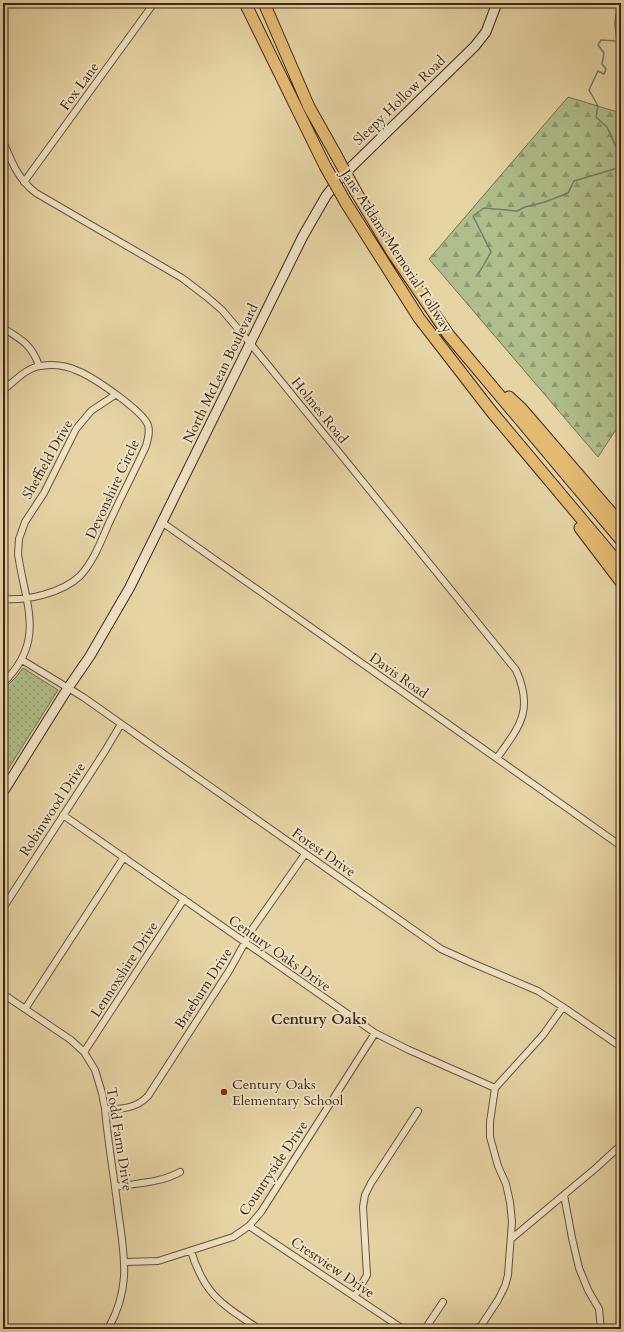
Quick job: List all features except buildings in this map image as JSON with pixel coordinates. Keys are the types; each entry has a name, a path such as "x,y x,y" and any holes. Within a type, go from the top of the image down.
{"highway":[{"name":"Jane Addams Memorial Tollway","path":"245,3 325,166 346,203 419,318 491,411 621,566"},
{"name":"Jane Addams Memorial Tollway","path":"264,3 309,107 356,192 392,252 448,334 621,540"},
{"path":"461,349 521,408 621,524"},
{"path":"491,411 621,582"}],"main road":[{"name":"Sleepy Hollow Road","path":"303,236 326,196 341,177 441,80 486,32 497,3"},
{"name":"North McLean Boulevard","path":"163,523 303,236"},
{"path":"3,792 107,629 163,523"}],"street":[{"name":"Fox Lane","path":"24,182 154,3"},
{"name":"Holmes Road","path":"3,141 13,165 24,182 31,189 43,198 182,278 222,310 516,670 523,689 524,708 517,730 497,758"},
{"path":"3,328 26,343 32,349 39,366 21,376 3,390"},
{"name":"Devonshire Circle","path":"3,599 46,594 59,590 72,582 85,570 96,551 146,446 149,436 147,424 142,416 94,379 77,371 57,366 39,366"},
{"name":"Sheffield Drive","path":"3,683 14,672 22,660 30,632 30,617 27,597 18,554 19,539 24,522 44,493 79,424 91,411 115,395"},
{"name":"Davis Road","path":"163,523 621,846"},
{"name":"Forest Drive","path":"22,660 83,697 441,948 538,991 563,1006 621,1047"},
{"name":"Robinwood Drive","path":"3,908 121,724"},
{"name":"Century Oaks Drive","path":"64,815 374,1033 495,1088"},
{"name":"Braeburn Drive","path":"105,1109 130,1107 144,1100 148,1096 229,971 253,928 305,854"},
{"path":"25,1009 124,857"},
{"name":"Lennoxshire Drive","path":"84,1052 184,899"},
{"name":"Todd Farm Drive","path":"3,994 71,1040 84,1052 95,1070 105,1109 125,1262 122,1293 108,1329"},
{"path":"479,1329 498,1300 505,1286 508,1275 512,1222 506,1184 498,1166 490,1137 490,1122 495,1088 543,1035 563,1006"},
{"name":"Countryside Drive","path":"125,1262 158,1261 233,1237 249,1226 261,1212 374,1033"},
{"path":"355,1296 367,1275 363,1211 365,1195 371,1183 418,1111"},
{"path":"510,1239 596,1168 621,1145"},
{"path":"115,1187 171,1177 180,1172"},
{"path":"564,1195 579,1268 588,1290 599,1309 601,1329"},
{"name":"Crestview Drive","path":"249,1226 403,1329"},
{"path":"191,1251 198,1273 209,1290 222,1304 259,1329"},
{"path":"425,1329 443,1302"}],"green space":[{"path":"568,97 621,113 621,422 598,457 429,259"},
{"path":"23,668 58,690 3,777 3,690"}],"waterway":[{"path":"621,15 616,14 615,24 617,41 601,40 598,45 604,53 602,64 606,69 604,74 598,71 589,90 598,106 596,117 607,127 621,158"},
{"path":"479,273 491,252 473,216 484,208 517,211 525,207 545,202 568,193 574,181 621,167"}],"place":[{"name":"Century Oaks Elementary School","path":"224,1092"}],"district":[{"name":"Century Oaks","path":"319,1019"}]}
